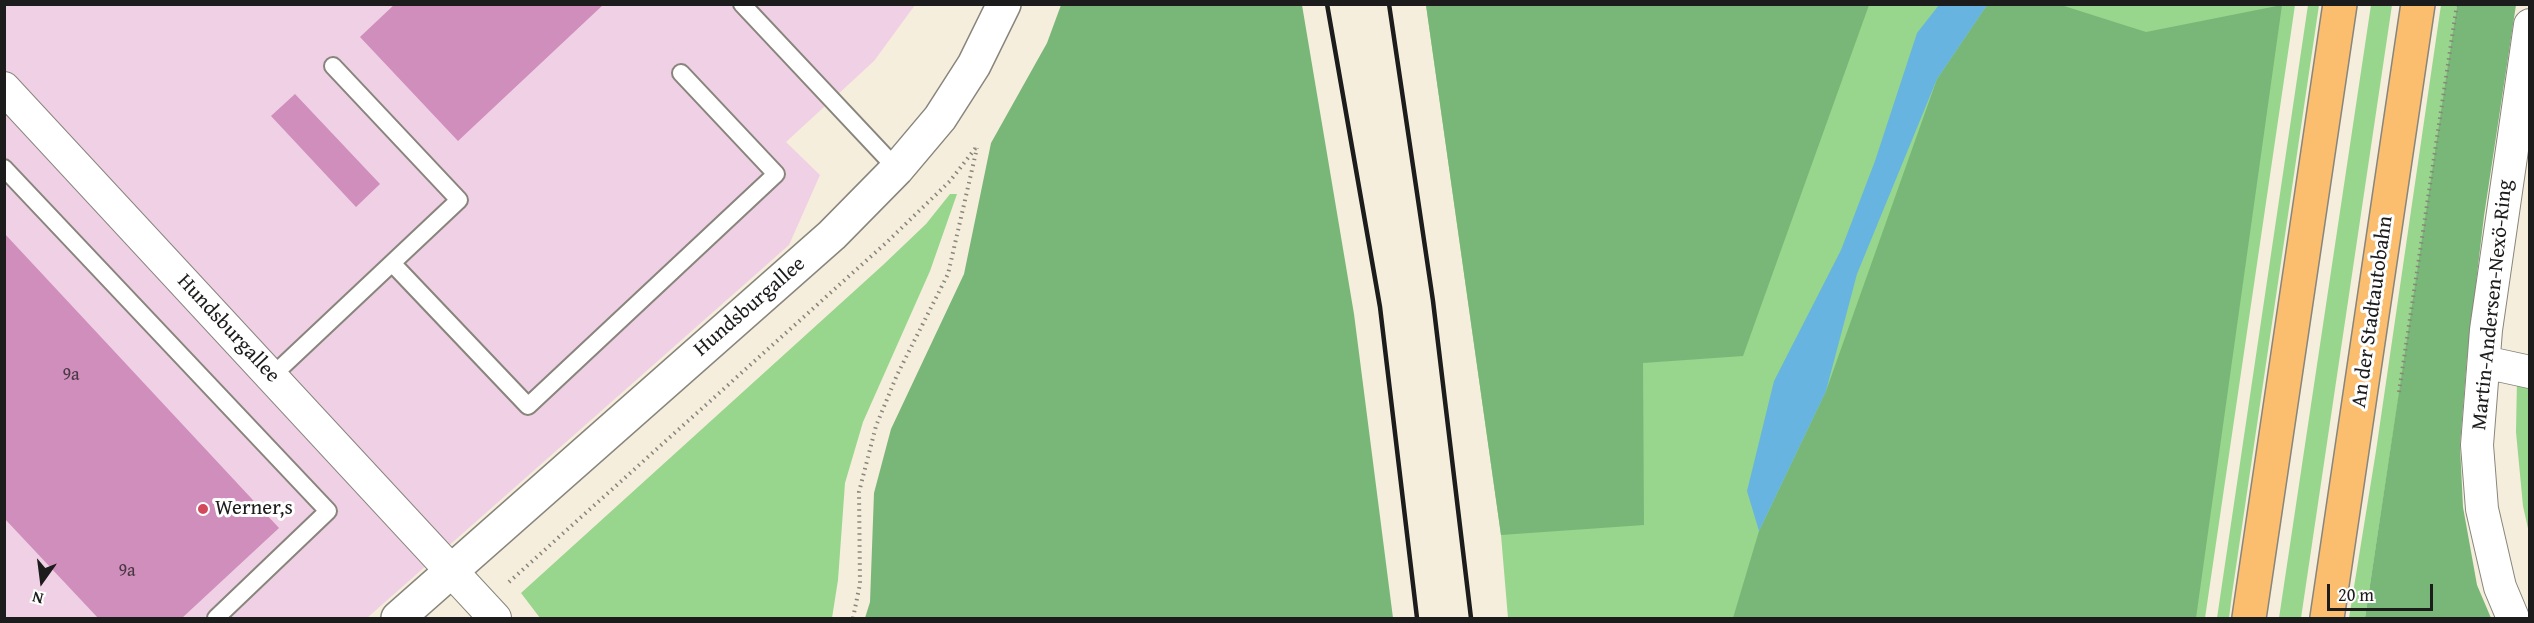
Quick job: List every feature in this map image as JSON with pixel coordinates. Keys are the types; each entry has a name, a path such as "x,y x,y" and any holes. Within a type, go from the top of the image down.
{"highway":[{"path":"2249,618 2340,4"},
{"name":"An der Stadtautobahn","path":"2327,618 2418,4"}],"street":[{"name":"Hundsburgallee","path":"398,618 832,235 897,169 940,118 974,65 1004,4"},
{"name":"Martin-Andersen-Nexö-Ring","path":"2513,618 2500,586 2482,509 2477,445 2486,330 2529,25"},
{"name":"Hundsburgallee","path":"4,88 451,570"},
{"path":"2484,362 2529,372"},
{"path":"451,570 489,612"}],"lane":[{"path":"742,4 897,169"},
{"path":"272,376 459,200 333,66"},
{"path":"392,263 528,406 776,174 681,73"},
{"path":"4,168 328,511 216,618"}],"path":[{"path":"2397,403 2457,4"},
{"path":"489,612 950,181 978,145 948,274 897,375 873,437 859,492 860,584 853,618"}],"shaded area":[{"path":"4,5 915,5 874,61 786,142 820,175 789,245 367,618 5,618"}],"green space":[{"path":"1061,5 1302,5 1354,314 1393,618 865,618 870,602 874,493 891,429 964,274 991,143 1047,43"},
{"path":"1426,5 2295,5 2205,618 1508,618 1501,535"},
{"path":"1426,5 1869,5 1743,356 1643,363 1644,525 1501,535"},
{"path":"1987,5 2061,5 2146,32 2282,5 2196,618 1733,618 1759,531 1826,391 1937,79"},
{"path":"2308,5 2319,5 2229,618 2217,618"},
{"path":"2371,5 2392,5 2301,618 2279,618"},
{"path":"2441,5 2457,5 2449,64 2365,618 2349,618 2376,451"},
{"path":"2457,5 2516,5 2484,216 2467,358 2460,446 2463,507 2477,585 2491,618 2365,618"},
{"path":"950,194 957,194 930,271 863,422 845,483 838,580 832,618 540,618 521,593 883,265 926,224"},
{"path":"2517,379 2529,382 2529,533 2523,506 2516,432"}],"water":[{"path":"1939,5 1987,5 1937,79 1857,274 1826,391 1759,531 1747,491 1774,381 1841,250 1875,161 1917,33"}],"building":[{"path":"395,4 604,4 458,141 360,37"},
{"path":"295,94 380,184 356,207 271,116"},
{"path":"4,233 279,528 182,618 98,618 4,518"}],"railway":[{"path":"1327,4 1380,307 1417,618"},
{"path":"1389,4 1433,301 1471,618"}],"place":[{"name":"Werner,s","path":"203,509"}]}
